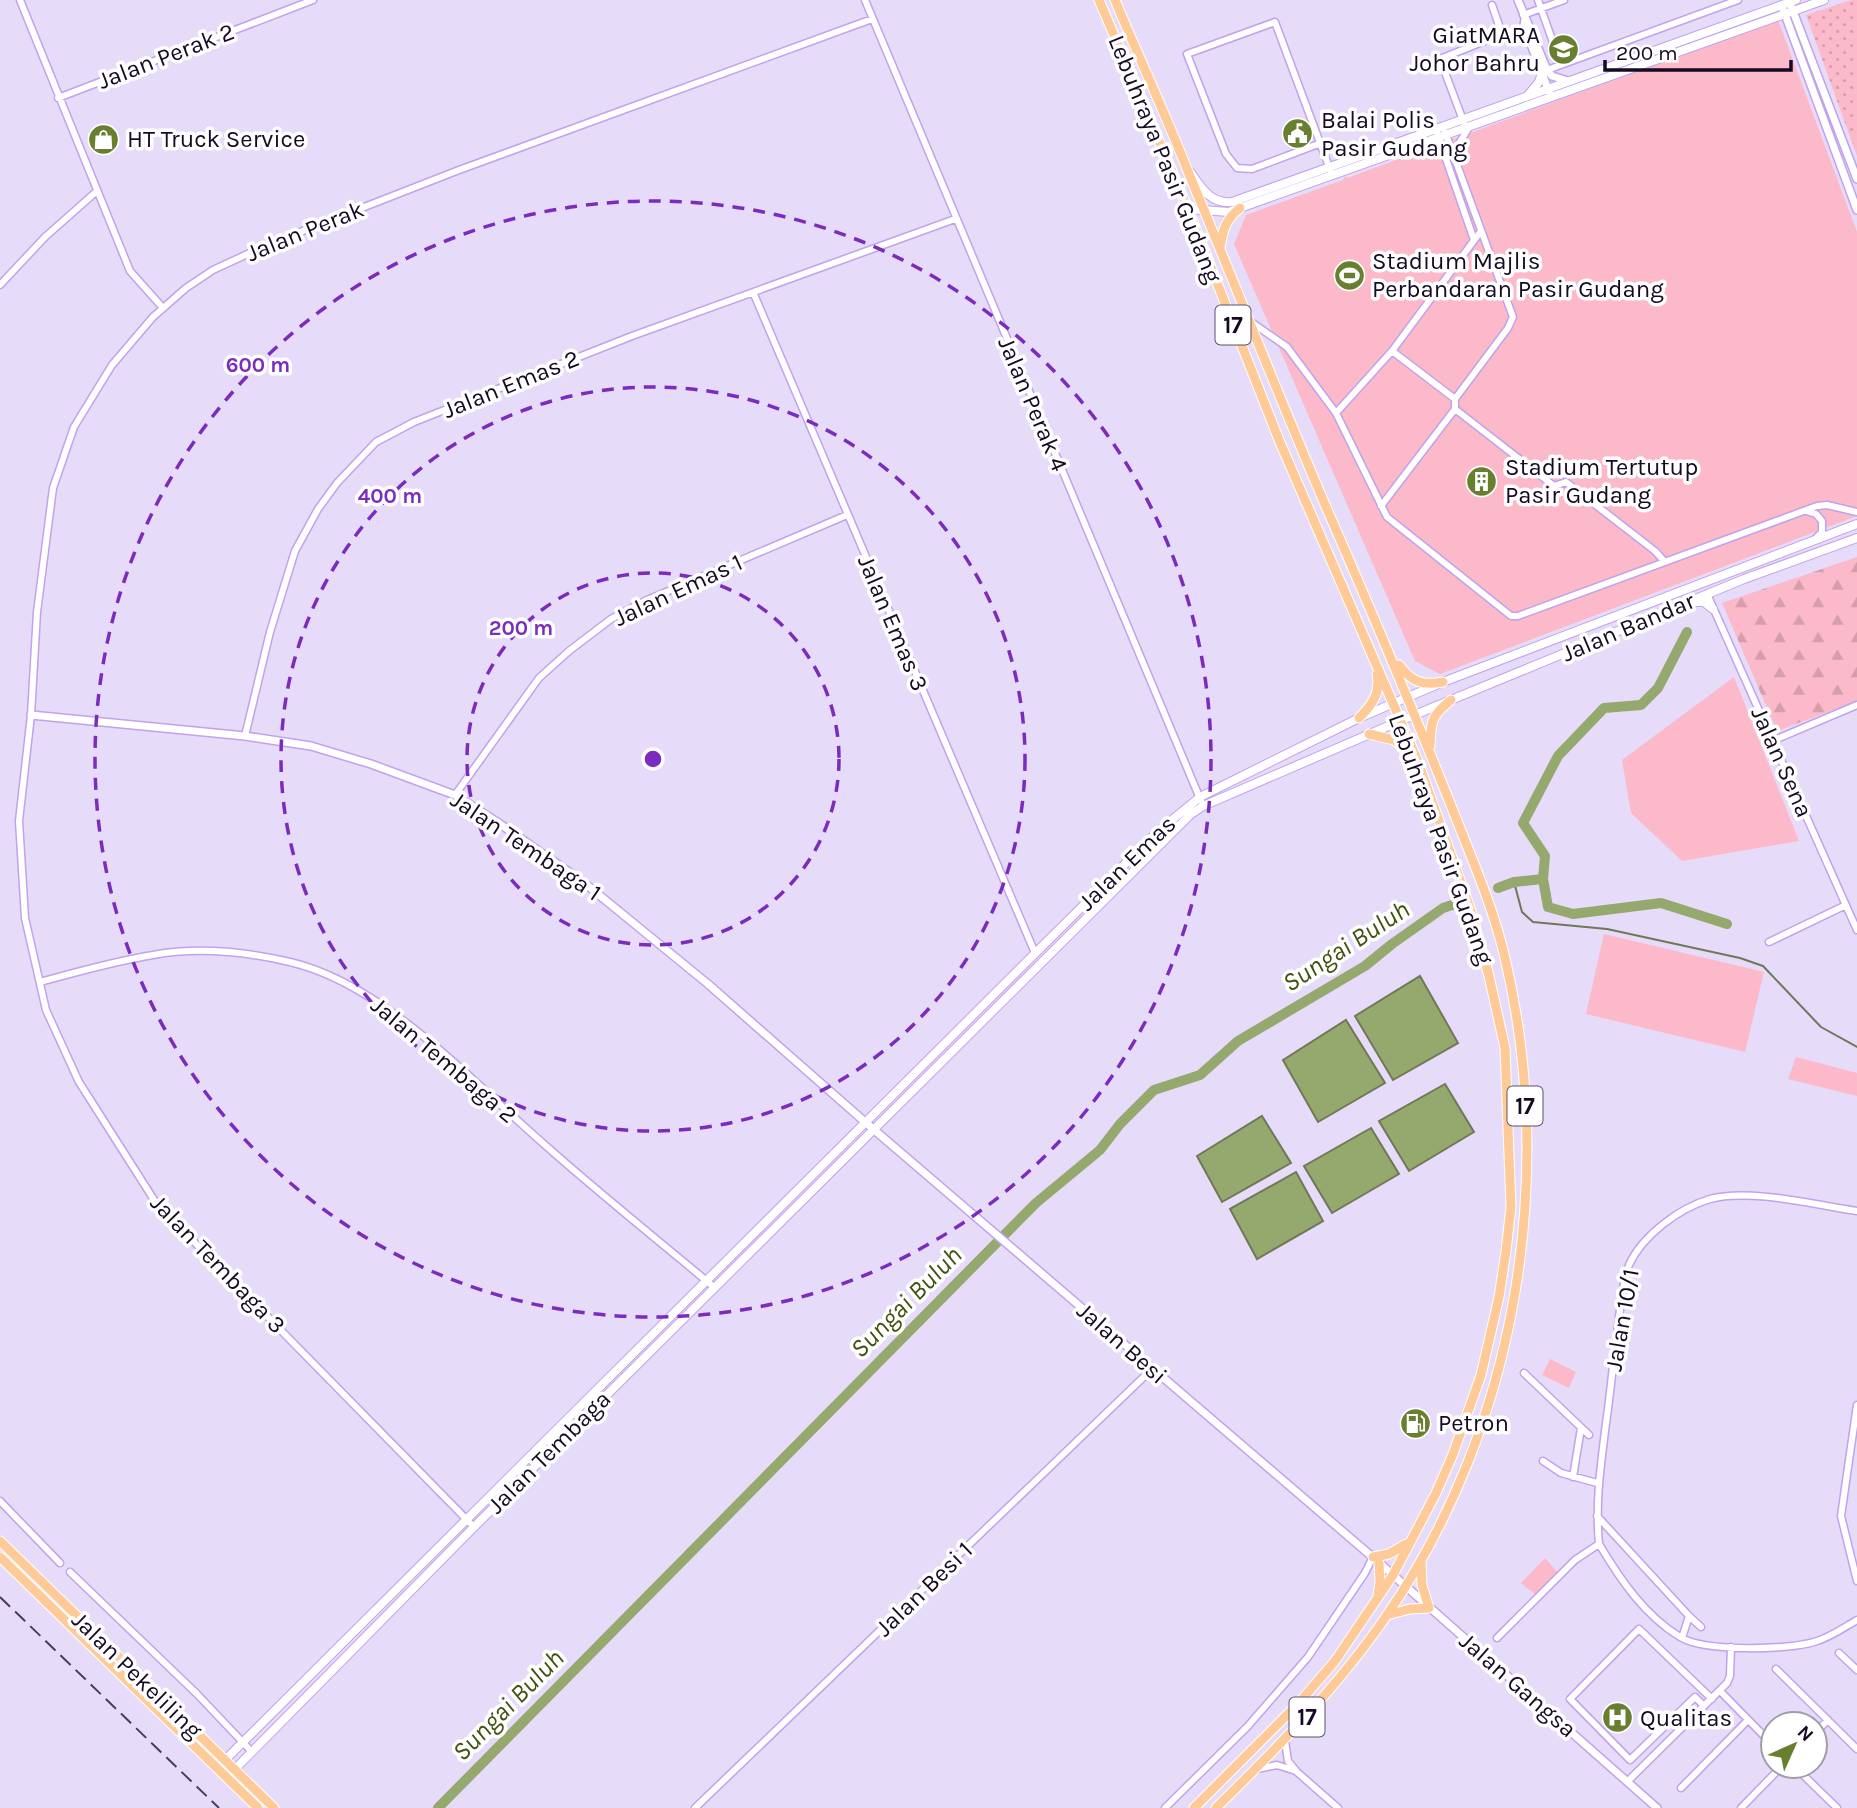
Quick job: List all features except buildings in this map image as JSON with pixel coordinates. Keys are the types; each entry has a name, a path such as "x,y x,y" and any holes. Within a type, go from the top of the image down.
{"main road":[{"name":"Lebuhraya Pasir Gudang","path":"1099,0 1188,209 1279,440 1417,759 1471,911 1505,1048 1511,1207 1499,1297 1481,1375 1446,1471 1394,1575 1314,1687 1194,1808"},
{"name":"Lebuhraya Pasir Gudang","path":"1115,0 1187,168 1300,447 1416,715 1491,908 1505,958 1521,1050 1526,1126 1525,1205 1514,1293 1496,1383 1457,1488 1421,1560 1387,1615 1331,1690 1216,1808"},
{"path":"1466,125 1527,96 1550,93 1569,82 1788,5 1824,0"},
{"path":"1188,209 1229,212 1331,171 1466,125 1788,5"},
{"path":"1527,96 1544,72"},
{"path":"1141,99 1150,99 1154,93"},
{"path":"1187,168 1205,192 1224,203 1232,202 1423,143 1441,132"},
{"path":"1220,248 1224,224 1240,208"},
{"name":"Jalan Bandar","path":"1443,682 1857,524"},
{"name":"Jalan Bandar","path":"1400,721 1707,594 1857,538"},
{"path":"1681,591 1699,590 1707,594 1708,585 1725,574"},
{"path":"1686,603 1704,602 1713,609"},
{"path":"1389,653 1417,683 1431,685 1443,682"},
{"path":"1359,718 1372,705 1376,695 1379,683 1375,662"},
{"name":"Jalan Emas","path":"865,1122 1156,833 1200,797 1359,718 1443,682"},
{"path":"1430,752 1432,721 1438,710 1451,700"},
{"name":"Jalan Emas","path":"874,1130 1191,814 1203,806 1400,721"},
{"path":"1369,734 1394,740 1417,759"},
{"name":"Jalan Tembaga","path":"221,1764 865,1122"},
{"name":"Jalan Tembaga","path":"231,1773 474,1527 874,1130"},
{"path":"1376,1601 1380,1582 1376,1560 1394,1552 1410,1540"},
{"name":"Jalan Pekeliling","path":"0,1541 221,1764"},
{"name":"Jalan Pekeliling","path":"0,1557 221,1764 274,1808"},
{"path":"1387,1615 1410,1609 1429,1608 1422,1585 1421,1560"},
{"name":"Jalan Pekeliling","path":"231,1773 258,1808"}],"street":[{"path":"20,0 130,271 163,308"},
{"name":"Jalan Perak 2","path":"58,98 313,0"},
{"name":"Jalan Perak 4","path":"865,0 1203,806"},
{"path":"1518,0 1524,26 1550,93"},
{"path":"1538,0 1561,65"},
{"path":"1524,17 1564,0"},
{"path":"1544,72 1738,0"},
{"path":"1455,163 1466,125 1440,59 1502,34 1492,5"},
{"path":"1788,5 1857,179"},
{"path":"1788,5 1857,209"},
{"name":"Jalan Perak","path":"30,715 37,612 53,488 74,427 104,376 153,317 186,288 213,270 267,244 459,170 873,19"},
{"path":"1321,144 1252,169 1237,168 1226,154 1187,54 1275,22 1321,144 1331,171"},
{"path":"1544,72 1569,82"},
{"path":"1441,132 1445,155 1474,240"},
{"path":"1381,506 1455,409 1455,399 1508,328 1513,317 1441,132"},
{"path":"1423,143 1445,155"},
{"path":"0,285 45,237 97,191"},
{"name":"Jalan Emas 2","path":"245,736 270,632 295,551 317,509 337,483 376,442 414,422 632,336 956,219"},
{"path":"1336,414 1392,351 1481,231"},
{"name":"Jalan Emas 3","path":"753,292 1035,953"},
{"path":"1249,321 1287,347 1336,414 1386,515 1511,616 1518,616 1804,510 1828,505 1857,512"},
{"path":"1392,351 1455,399"},
{"path":"1455,409 1554,486 1566,482 1655,551 1665,562"},
{"path":"1804,510 1816,514 1822,521 1822,532 1812,542"},
{"name":"Jalan Emas 1","path":"455,795 539,678 611,619 645,601 847,514"},
{"name":"Jalan Sena","path":"1707,594 1857,930"},
{"path":"1772,741 1857,705"},
{"name":"Jalan Tembaga 1","path":"30,715 245,736 311,746 371,764 455,795 538,850 625,914 865,1122"},
{"name":"Jalan Tembaga 3","path":"30,715 19,821 25,918 46,1010 79,1082 156,1203 474,1527"},
{"path":"1769,942 1846,905"},
{"name":"Jalan Tembaga 2","path":"40,982 155,954 178,953 257,956 292,962 330,976 359,991 418,1032 546,1147 715,1288"},
{"name":"Jalan Besi","path":"865,1122 1376,1560"},
{"name":"Jalan 10/1","path":"1857,1211 1782,1199 1731,1196 1709,1199 1694,1206 1651,1235 1634,1257 1628,1270 1597,1483 1596,1515 1599,1544 1619,1576 1644,1607 1682,1638 1712,1646 1731,1647 1808,1644 1823,1639 1857,1620"},
{"name":"Jalan Besi 1","path":"695,1808 1152,1368"},
{"path":"1524,1373 1588,1435"},
{"path":"1857,1405 1841,1516 1857,1581"},
{"path":"1573,1477 1581,1428"},
{"path":"1543,1461 1561,1473 1597,1483"},
{"path":"0,1501 60,1563"},
{"path":"1596,1515 1701,1627"},
{"path":"1497,1638 1575,1560 1599,1544"},
{"path":"1165,1808 1248,1726 1297,1671 1376,1560"},
{"name":"Jalan Gangsa","path":"1376,1560 1657,1808"},
{"path":"70,1572 197,1694 252,1752"},
{"path":"1682,1638 1689,1616"},
{"path":"1702,1690 1632,1760 1570,1701 1640,1629 1712,1699"},
{"path":"1628,1781 1720,1691 1730,1676 1731,1647"},
{"path":"1839,1653 1857,1670"},
{"path":"1776,1670 1818,1710"},
{"path":"1720,1691 1759,1731"},
{"path":"1695,1697 1704,1706"},
{"path":"1681,1788 1748,1720"},
{"path":"1829,1721 1857,1749"},
{"path":"1284,1741 1286,1756 1297,1772 1338,1808"},
{"path":"1256,1769 1277,1765 1297,1772"},
{"path":"1741,1808 1768,1780"},
{"path":"1808,1780 1837,1808"},
{"path":"1823,1808 1830,1801"}],"green space":[{"path":"1857,0 1857,156 1806,15"},
{"path":"1778,20 1857,232 1857,516 1440,674 1415,661 1234,244 1246,215 1343,180 1345,176 1347,178"},
{"path":"1857,557 1857,701 1777,731 1722,603"},
{"path":"1734,677 1799,841 1682,861 1631,813 1622,760"},
{"path":"1604,934 1764,972 1745,1052 1586,1014"},
{"path":"1796,1057 1857,1073 1857,1096 1788,1079"},
{"path":"1550,1359 1576,1372 1569,1388 1542,1375"},
{"path":"1545,1558 1560,1575 1537,1596 1521,1583"}],"shaded area":[{"path":"1420,976 1458,1043 1393,1080 1355,1016"},
{"path":"1346,1020 1385,1083 1318,1122 1283,1060"},
{"path":"1445,1084 1474,1132 1409,1171 1379,1121"},
{"path":"1262,1116 1291,1163 1222,1202 1197,1156"},
{"path":"1371,1128 1399,1174 1332,1213 1304,1166"},
{"path":"1296,1172 1323,1221 1257,1259 1230,1209"}],"waterway":[{"name":"Sungai Buluh","path":"1498,888 1514,882 1543,879 1545,856 1523,823 1558,756 1604,708 1641,705 1658,688 1687,632"},
{"path":"1543,879 1548,907 1573,914 1661,903 1727,924"},
{"path":"1514,882 1522,912 1533,922 1607,929 1740,958 1763,966 1821,1027 1857,1047"},
{"name":"Sungai Buluh","path":"438,1808 1036,1203 1100,1150 1120,1124 1154,1090 1200,1075 1238,1041 1365,966 1443,908 1461,902"}],"railway":[{"path":"0,1597 219,1808"}],"place":[{"name":"GiatMARA Johor Bahru","path":"1563,49"},
{"name":"Balai Polis Pasir Gudang","path":"1298,134"},
{"name":"HT Truck Service","path":"104,139"},
{"name":"Stadium Majlis Perbandaran Pasir Gudang","path":"1349,275"},
{"name":"Stadium Tertutup Pasir Gudang","path":"1482,481"},
{"name":"Petron","path":"1415,1423"},
{"name":"Qualitas","path":"1617,1718"}]}
